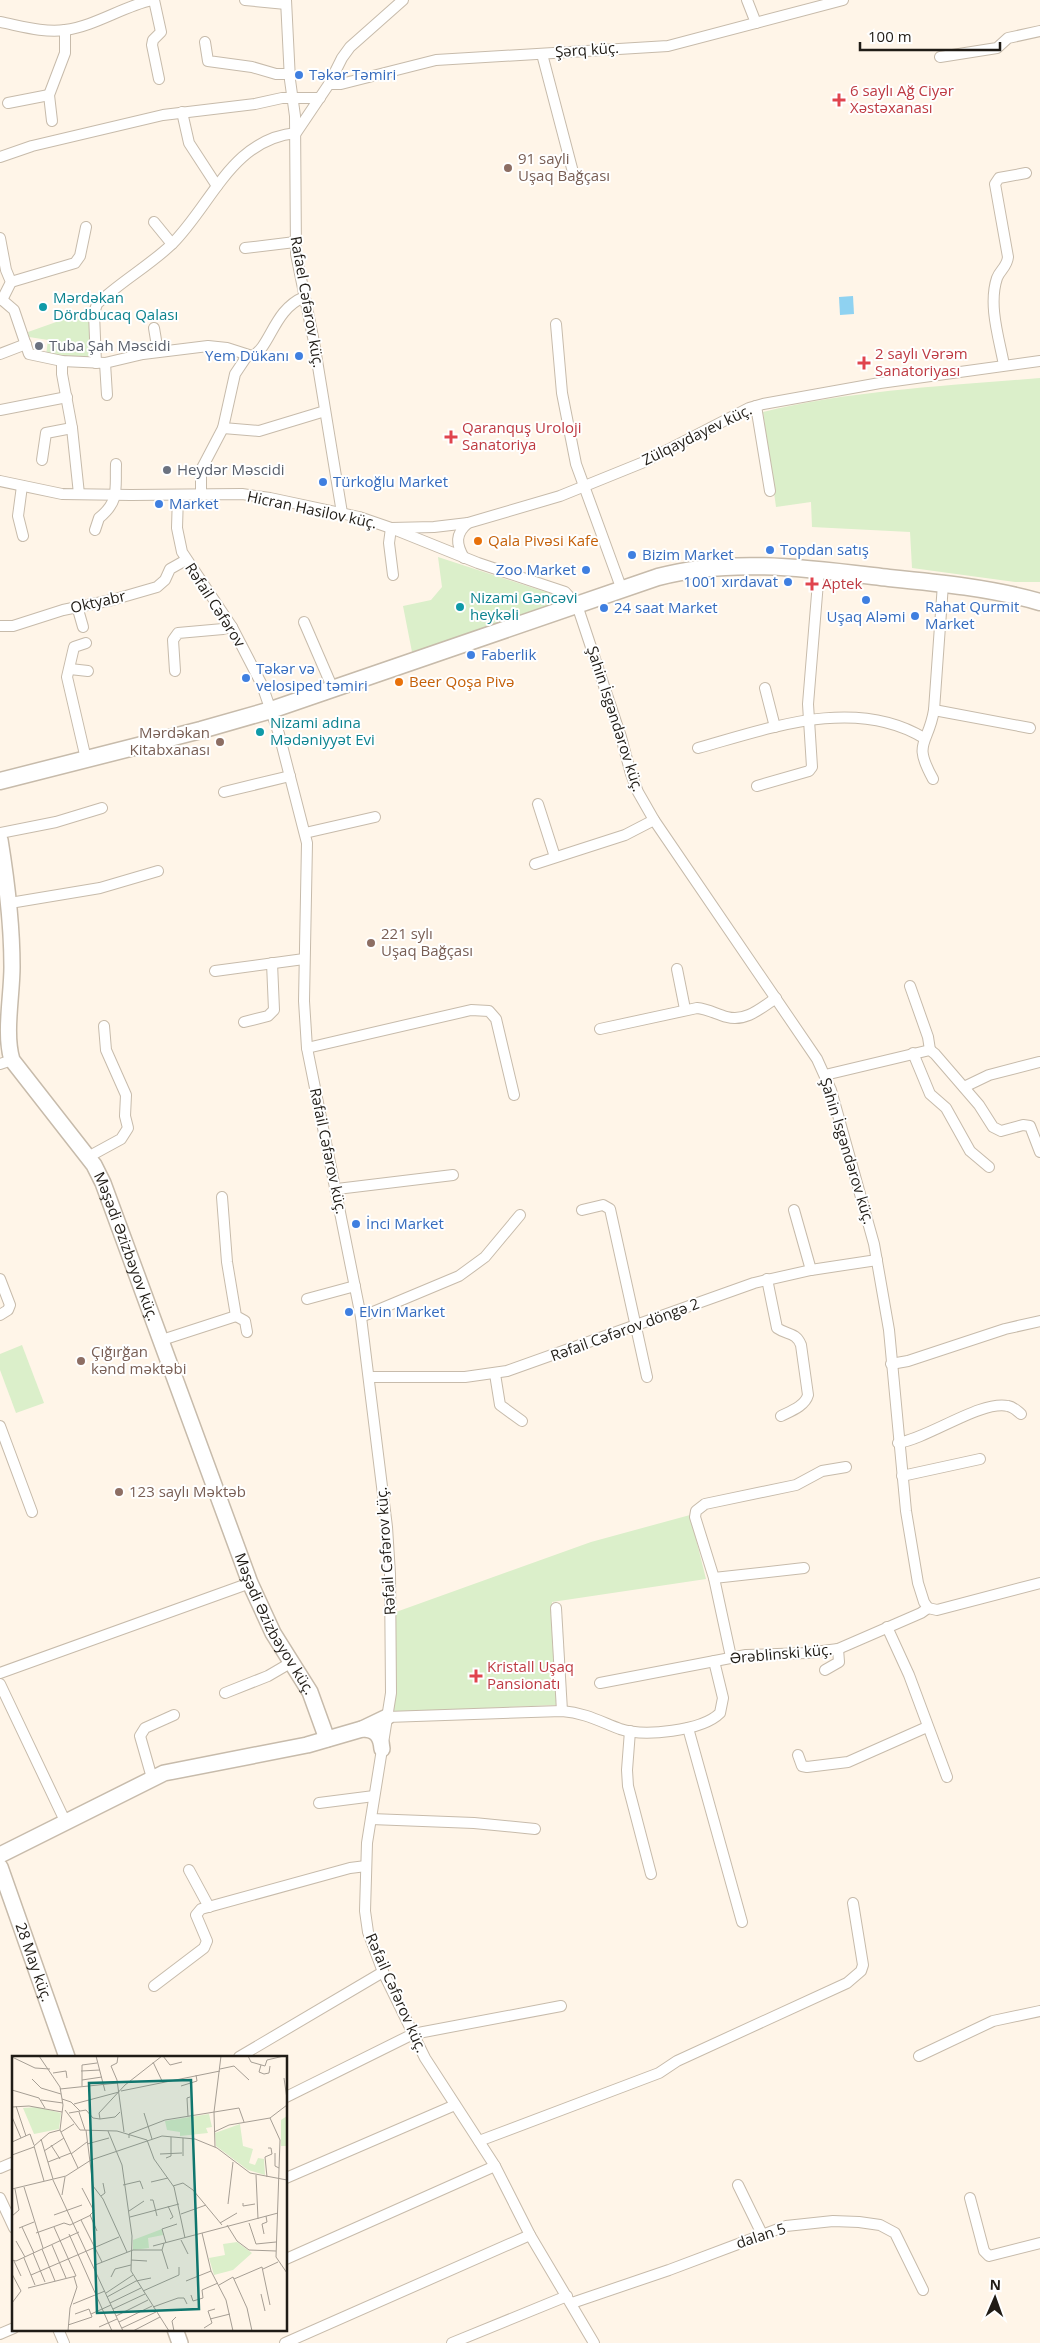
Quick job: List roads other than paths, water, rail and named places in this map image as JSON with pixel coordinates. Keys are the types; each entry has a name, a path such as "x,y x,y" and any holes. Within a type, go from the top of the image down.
{"main road":[{"path":"0,781 215,727 271,710 658,577 699,568 730,566 819,570 943,584 1007,594 1040,602"}],"street":[{"path":"0,22 42,30 65,30 124,8 153,0 161,32 153,40 152,44 159,80"},
{"path":"245,0 286,2"},
{"path":"107,395 100,363 94,313 97,304 172,244 217,186 254,147 275,136 296,133 329,84 342,58 350,47 403,0"},
{"path":"747,0 756,23"},
{"name":"Şərq küç.","path":"329,84 341,84 427,61 668,46 843,0"},
{"name":"Rafael Cəfərov küç.","path":"286,2 296,133 295,242 304,298 314,342 342,513"},
{"path":"52,121 49,95 65,53 65,30"},
{"path":"940,57 997,48 1008,38 1040,32"},
{"path":"205,42 208,61 252,67 276,74 290,74"},
{"path":"542,54 574,176"},
{"path":"8,103 49,95"},
{"path":"0,157 32,146 182,112 255,104 293,97 320,98"},
{"path":"182,112 189,143 217,186"},
{"path":"1004,365 994,304 997,278 1006,266 1008,257 995,184 999,178 1026,172"},
{"path":"154,222 172,244"},
{"path":"86,227 80,256 74,263 11,282 1,299 14,310 27,352 31,356 100,363 158,352 208,346 227,348 248,356"},
{"path":"0,238 6,270 11,282"},
{"path":"245,248 295,242"},
{"path":"201,494 201,470 222,428 235,374 248,356 259,350 287,307 304,298"},
{"path":"556,324 560,378 566,420 583,488 622,590"},
{"path":"154,328 158,352"},
{"path":"0,354 26,344"},
{"path":"62,360 61,370 72,428 79,494"},
{"name":"Zülqaydayev küç.","path":"391,528 434,527 468,523 583,488 680,445 756,406 880,384 1040,360"},
{"path":"0,410 66,397"},
{"path":"756,406 770,491"},
{"path":"222,428 259,431 325,411"},
{"path":"42,460 46,433 72,428"},
{"path":"96,530 98,518 108,512 115,495 116,464"},
{"name":"Hicran Hasilov küç.","path":"0,481 49,492 79,494 254,495 342,513 391,528 464,558 553,587 570,596 577,605"},
{"path":"22,486 18,516 23,536"},
{"name":"Rəfail Cəfərov","path":"178,495 178,536 186,560 232,626 259,678 271,710"},
{"path":"464,558 458,548 457,539 459,531 468,523"},
{"path":"391,528 389,543 393,575"},
{"name":"Oktyabr","path":"0,626 13,626 77,606 157,587 165,580 170,570 186,560"},
{"path":"757,786 809,771 812,767 808,721 819,570"},
{"path":"933,779 922,755 924,738 932,724 934,710 943,584"},
{"name":"Şahin İsgəndərov küç.","path":"577,605 638,792 654,820 776,998 825,1075 869,1222 877,1260 887,1315 898,1443 912,1554 921,1596 928,1608"},
{"path":"77,606 83,627"},
{"path":"304,622 333,689"},
{"path":"175,671 173,647 175,636 183,632 223,629 232,626"},
{"path":"86,643 74,647 67,677 86,759"},
{"path":"70,669 88,670"},
{"path":"765,688 775,727"},
{"name":"Rəfail Cəfərov küç.","path":"271,710 305,833 307,870 304,1010 307,1048 361,1317 370,1377 387,1527 390,1574 391,1693 371,1819 366,1866 366,1920 370,1940 383,1972 413,2034 455,2105 495,2166 530,2235 594,2343"},
{"path":"934,710 1030,728"},
{"path":"698,748 775,727 845,717 867,718 902,725 924,738"},
{"path":"224,792 290,776"},
{"path":"538,804 555,857"},
{"path":"0,833 56,822 102,808"},
{"path":"305,833 375,817"},
{"path":"535,864 625,835 654,820"},
{"name":"Məşədi Əzizbəyov küç.","path":"0,840 10,903 12,967 9,1039 6,1062 88,1158 103,1183 250,1583 273,1633 316,1704 327,1739"},
{"path":"10,903 100,888 158,871"},
{"path":"215,971 304,959"},
{"path":"244,1022 268,1016 274,1010 272,963"},
{"path":"677,969 685,1009"},
{"path":"910,986 928,1037 930,1050"},
{"path":"600,1029 685,1009 707,1009 734,1018 750,1015 776,998"},
{"path":"307,1048 471,1010 489,1011 496,1019 514,1095"},
{"path":"88,1158 121,1139 128,1128 124,1116 126,1095 106,1050 104,1026"},
{"path":"825,1075 930,1050 936,1054 964,1087 997,1130 1030,1126 1040,1152"},
{"path":"913,1053 930,1094 946,1108 970,1151 989,1167"},
{"path":"964,1087 989,1075 1039,1062"},
{"path":"337,1190 453,1175"},
{"path":"222,1198 227,1262 236,1316"},
{"path":"582,1210 603,1205 610,1209 647,1377"},
{"path":"794,1210 811,1270"},
{"path":"361,1317 459,1276 485,1257 520,1215"},
{"name":"Rəfail Cəfərov döngə 2","path":"370,1377 444,1378 495,1374 520,1368 767,1279 877,1260"},
{"path":"0,1279 10,1305 8,1310 0,1315"},
{"path":"767,1279 777,1328 798,1338 801,1345 808,1395 802,1405 782,1416"},
{"path":"307,1299 355,1286"},
{"path":"162,1340 236,1316 245,1321 248,1332"},
{"path":"891,1364 1005,1329 1040,1321"},
{"path":"495,1374 500,1404 522,1421"},
{"path":"898,1443 918,1439 990,1408 1008,1406 1021,1414"},
{"path":"0,1426 32,1512"},
{"path":"902,1476 980,1459"},
{"path":"731,1657 714,1578 695,1517 700,1506 796,1485 822,1472 846,1467"},
{"path":"714,1578 804,1568"},
{"path":"0,1672 250,1583"},
{"name":"Ərəblinski küç.","path":"600,1683 731,1657 838,1649 928,1608 938,1610 1040,1583"},
{"path":"556,1608 562,1711"},
{"path":"887,1627 906,1669 947,1777"},
{"path":"825,1670 839,1662 838,1649"},
{"path":"0,1855 152,1778 176,1770 276,1752 327,1739 362,1729 387,1717 562,1711 589,1715 630,1731 688,1728 707,1722 720,1713 723,1698 714,1661"},
{"path":"225,1693 268,1676 292,1662"},
{"path":"0,1684 66,1823"},
{"path":"152,1778 140,1736 145,1728 174,1715"},
{"path":"798,1755 802,1766 807,1767 848,1762 927,1727"},
{"path":"688,1728 742,1922"},
{"path":"362,1729 371,1730 376,1733 382,1741 382,1749"},
{"path":"630,1731 627,1770 628,1786 651,1874"},
{"path":"319,1804 374,1796"},
{"path":"371,1819 474,1823 535,1829"},
{"path":"154,1986 204,1948 207,1941 196,1915 201,1909 350,1868 366,1866"},
{"path":"189,1870 209,1907"},
{"name":"28 May küç.","path":"1,1874 67,2056"},
{"path":"479,2141 659,2073 677,2061 848,1983 862,1971 863,1965 853,1903"},
{"path":"241,2056 383,1972"},
{"path":"288,2096 413,2034 561,2006"},
{"path":"919,2056 992,2021 1040,2012"},
{"path":"288,2177 455,2105"},
{"path":"0,2168 12,2163"},
{"path":"288,2259 495,2166"},
{"path":"738,2184 762,2234"},
{"path":"0,2198 12,2224"},
{"path":"970,2198 984,2251 989,2256 1040,2243"},
{"name":"dalan 5","path":"452,2343 570,2300 668,2270 786,2226 833,2221 880,2225 895,2233 923,2290"},
{"path":"285,2343 530,2235"},
{"path":"0,2334 12,2329"},
{"path":"58,2330 64,2343"},
{"path":"174,2330 180,2343"}],"water":[{"path":"853,296 854,314 840,315 839,297"}],"place":[{"name":"Təkər Təmiri","path":"299,75"},
{"name":"6 saylı Ağ Ciyər Xəstəxanası","path":"839,100"},
{"name":"91 sayli Uşaq Bağçası","path":"508,168"},
{"name":"Mərdəkan Dördbucaq Qalası","path":"43,307"},
{"name":"Tuba Şah Məscidi","path":"39,346"},
{"name":"Yem Dükanı","path":"299,356"},
{"name":"2 saylı Vərəm Sanatoriyası","path":"864,363"},
{"name":"Qaranquş Uroloji Sanatoriya","path":"451,437"},
{"name":"Heydər Məscidi","path":"167,470"},
{"name":"Türkoğlu Market","path":"323,482"},
{"name":"Market","path":"159,504"},
{"name":"Qala Pivəsi Kafe","path":"478,541"},
{"name":"Topdan satış","path":"770,550"},
{"name":"Bizim Market","path":"632,555"},
{"name":"Zoo Market","path":"586,570"},
{"name":"1001 xırdavat","path":"788,582"},
{"name":"Aptek","path":"812,584"},
{"name":"Uşaq Aləmi","path":"866,600"},
{"name":"Nizami Gəncəvi heykəli","path":"460,607"},
{"name":"24 saat Market","path":"604,608"},
{"name":"Rahat Qurmit Market","path":"915,616"},
{"name":"Faberlik","path":"471,655"},
{"name":"Təkər və velosiped təmiri","path":"246,678"},
{"name":"Beer Qoşa Pivə","path":"399,682"},
{"name":"Nizami adına Mədəniyyət Evi","path":"260,732"},
{"name":"Mərdəkan Kitabxanası","path":"220,742"},
{"name":"221 sylı Uşaq Bağçası","path":"371,943"},
{"name":"İnci Market","path":"356,1224"},
{"name":"Elvin Market","path":"349,1312"},
{"name":"Çığırğan kənd məktəbi","path":"81,1361"},
{"name":"123 saylı Məktəb","path":"119,1492"},
{"name":"Kristall Uşaq Pansionatı","path":"476,1676"}]}
